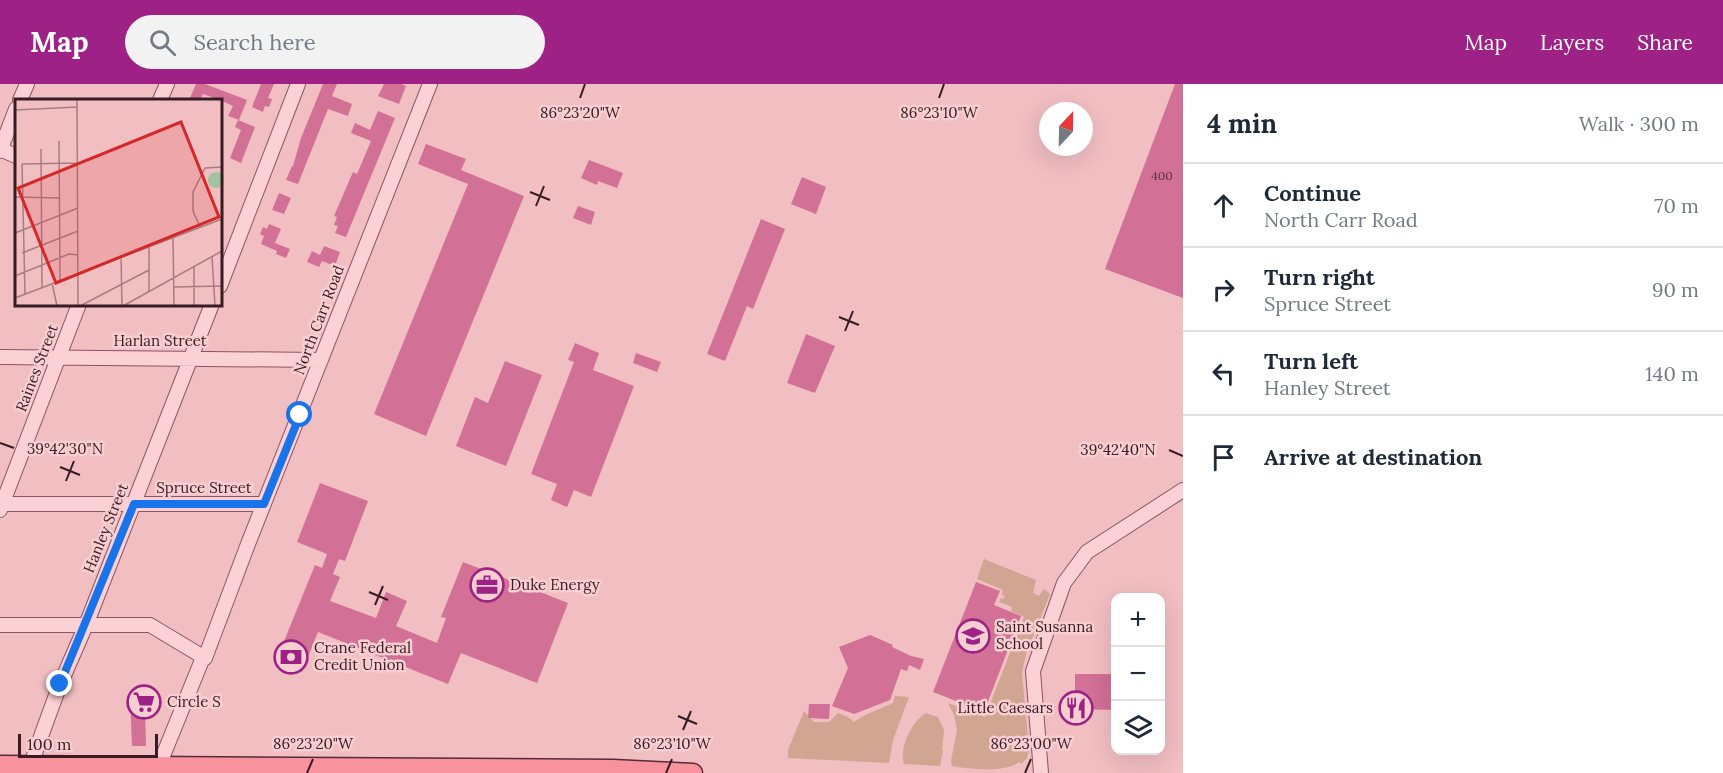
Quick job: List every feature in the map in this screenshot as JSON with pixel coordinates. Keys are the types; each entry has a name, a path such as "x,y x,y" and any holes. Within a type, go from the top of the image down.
{"main road":[{"path":"0,765 31,764 157,770 613,769 693,773"}],"street":[{"path":"20,99 27,84"},
{"path":"160,99 167,84"},
{"path":"222,282 298,84"},
{"name":"North Carr Road","path":"157,770 202,660 206,658 264,504 430,84"},
{"path":"15,112 0,150 15,156"},
{"path":"222,250 234,255"},
{"name":"Raines Street","path":"1,506 78,306"},
{"name":"Hanley Street","path":"31,764 60,684 86,625 211,306"},
{"name":"Harlan Street","path":"0,357 321,360"},
{"path":"1041,773 1033,671 1064,583 1087,552 1183,490"},
{"name":"Spruce Street","path":"1,506 264,504"},
{"path":"0,625 150,625 206,658"}],"shaded area":[{"path":"984,559 1036,580 1033,593 1039,596 1044,589 1050,594 1026,654 1022,673 1029,750 1027,758 1021,764 1019,762 997,769 952,766 951,761 957,730 954,715 948,703 985,717 1024,617 1011,611 1012,607 999,602 1005,596 1002,595 1003,590 977,579"},
{"path":"895,696 909,697 893,740 889,763 788,758 788,750 804,711 814,722 829,722 838,713 854,722 893,703"},
{"path":"926,713 938,717 944,730 940,766 904,764 903,751 907,736"}],"building":[{"path":"196,84 205,84 247,100 239,120 228,116 233,106 222,99 203,94 200,99 189,99"},
{"path":"261,84 274,84 268,98 272,99 269,107 265,106 263,112 252,107"},
{"path":"323,84 337,84 332,96 352,104 348,116 328,109 298,184 286,180"},
{"path":"384,84 406,86 399,104 378,96"},
{"path":"1175,84 1183,84 1183,298 1105,269"},
{"path":"378,111 395,118 346,237 335,233 338,226 334,225 337,217 334,216 353,172 357,174 371,141 351,133 355,123 370,130"},
{"path":"238,120 255,127 241,163 230,158 241,130 235,127"},
{"path":"426,144 466,159 461,170 524,196 426,436 374,414 468,184 418,164"},
{"path":"589,160 623,173 617,188 598,181 597,185 581,178"},
{"path":"802,177 826,187 816,214 791,204"},
{"path":"279,193 291,198 284,214 272,210"},
{"path":"578,206 595,212 591,225 573,218"},
{"path":"761,219 785,229 753,309 747,306 725,361 707,354"},
{"path":"269,224 281,229 275,243 290,249 286,258 261,244 264,236 260,234 263,227 267,229"},
{"path":"324,246 340,252 335,266 322,261 319,267 307,262 312,251 320,255"},
{"path":"806,334 835,346 815,393 787,383"},
{"path":"575,343 599,353 593,370 634,386 591,497 574,490 567,507 551,500 557,484 531,474 574,362 568,360"},
{"path":"636,353 661,362 657,372 633,363"},
{"path":"505,361 542,375 506,466 456,446 475,397 488,403"},
{"name":"Duke Energy","path":"320,483 368,501 345,561 339,559 333,574 340,577 330,601 376,618 386,592 407,601 396,626 437,643 446,618 441,617 463,562 568,603 537,683 461,653 448,684 318,632 302,672 276,661 315,565 322,568 327,554 297,542"},
{"path":"976,582 1000,591 994,605 1021,616 987,704 982,702 979,710 933,692"},
{"path":"870,635 911,656 924,659 920,670 909,665 907,671 901,669 890,700 854,714 832,706 848,668 839,647"},
{"path":"1075,674 1111,674 1111,710 1075,709"},
{"path":"130,694 159,694 159,710 145,710 146,746 132,746"},
{"path":"809,704 830,704 829,719 808,718"}],"place":[{"name":"Duke Energy","path":"487,585"},
{"name":"Saint Susanna School","path":"973,636"},
{"name":"Crane Federal Credit Union","path":"291,657"},
{"name":"Circle S","path":"144,702"},
{"name":"Little Caesars","path":"1076,708"}],"route":[{"path":"60,684 134,504 264,504 300,415"}]}
